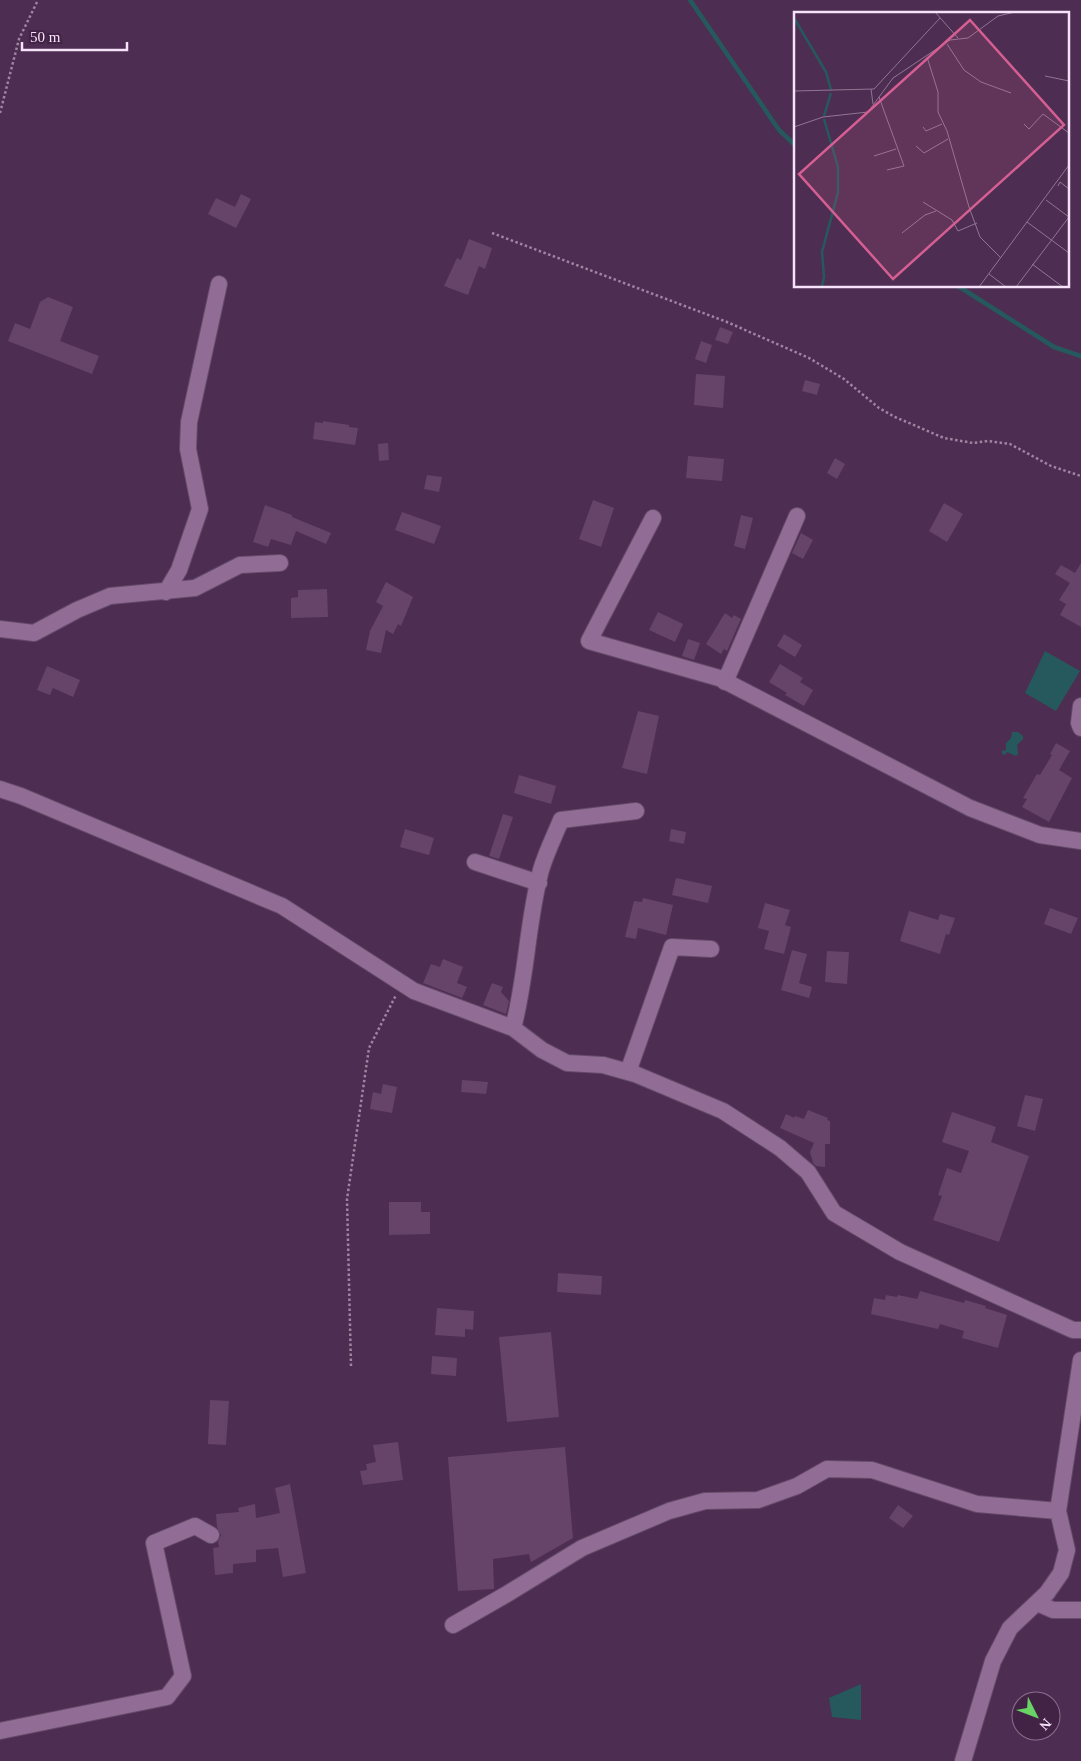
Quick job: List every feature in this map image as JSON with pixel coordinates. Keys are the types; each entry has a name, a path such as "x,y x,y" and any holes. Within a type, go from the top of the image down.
{"street":[{"path":"166,592 179,570 200,509 188,449 189,422 219,284"},
{"path":"725,682 797,516"},
{"path":"653,518 589,640 725,682 970,808 1040,835 1081,841"},
{"path":"0,629 34,633 77,610 110,596 195,588 240,565 280,563"},
{"path":"1081,706 1079,723 1081,728"},
{"path":"0,789 282,906 414,991 513,1028 542,1050 567,1062 603,1065 628,1072 723,1111 780,1148 808,1172 834,1214 900,1252 1073,1330 1081,1330"},
{"path":"513,1028 519,1004 538,883 541,870 561,820 636,811"},
{"path":"475,862 538,883"},
{"path":"628,1072 672,947 711,949"},
{"path":"963,1761 992,1661 1010,1628 1047,1593 1061,1573 1067,1550 1058,1511 1081,1360"},
{"path":"453,1625 582,1548 669,1511 705,1501 758,1500 797,1486 827,1469 872,1470 977,1504 1058,1511"},
{"path":"0,1731 167,1697 182,1676 154,1543 195,1526 211,1535"},
{"path":"1037,1603 1053,1610 1081,1610"}],"path":[{"path":"0,114 19,39 38,0"},
{"path":"492,233 727,322 809,358 844,379 879,408 928,431 957,441 973,443 999,441 1010,444 1051,466 1081,476"},
{"path":"351,1366 347,1199 369,1048 402,983"}],"shaded area":[{"path":"1045,651 1080,671 1056,711 1025,693"},
{"path":"1012,732 1018,732 1023,736 1023,739 1017,745 1018,754 1016,756 1007,752 1005,755 1002,754 1002,751 1006,750 1006,743 1011,738"},
{"path":"861,1684 861,1720 832,1717 829,1698"}],"building":[{"path":"241,194 251,199 236,228 208,214 216,198 235,207"},
{"path":"469,239 492,248 485,269 479,266 468,295 444,286 457,258 461,260"},
{"path":"48,297 73,307 60,341 99,356 92,374 8,341 15,323 30,329 40,302"},
{"path":"720,327 733,332 728,344 715,340"},
{"path":"701,341 712,345 706,363 695,359"},
{"path":"696,374 725,376 723,408 694,405"},
{"path":"805,380 820,384 817,395 802,391"},
{"path":"323,421 358,428 355,445 313,439 315,422 323,423"},
{"path":"388,443 389,460 379,461 378,444"},
{"path":"688,456 724,459 722,481 686,478"},
{"path":"835,458 845,464 837,479 827,473"},
{"path":"427,475 442,477 439,492 424,489"},
{"path":"593,500 614,508 601,547 579,539"},
{"path":"944,503 963,514 947,542 929,531"},
{"path":"265,505 331,533 326,544 296,531 291,545 271,539 268,547 253,542"},
{"path":"402,512 441,526 434,544 395,530"},
{"path":"741,515 753,518 745,549 734,546"},
{"path":"801,533 813,540 803,559 792,553"},
{"path":"1081,563 1081,627 1060,615 1066,604 1059,600 1070,583 1055,574 1061,565 1075,573"},
{"path":"386,582 413,597 401,626 398,624 393,634 386,630 381,653 366,650 370,631 383,606 376,602"},
{"path":"327,589 328,617 291,618 291,598 298,597 298,590"},
{"path":"658,612 683,624 675,642 649,630"},
{"path":"725,613 732,618 734,615 741,619 727,651 724,649 721,654 706,644"},
{"path":"784,634 802,645 795,657 777,646"},
{"path":"688,639 700,643 694,660 682,656"},
{"path":"780,664 803,678 800,682 813,690 804,706 785,695 787,693 769,682"},
{"path":"47,666 80,680 73,697 53,688 50,695 37,690"},
{"path":"638,711 659,716 647,774 622,768"},
{"path":"1056,743 1070,751 1059,770 1072,778 1049,822 1022,807 1027,799 1023,798 1037,774 1040,775 1052,755 1050,754"},
{"path":"519,775 556,786 551,804 514,793"},
{"path":"503,814 513,817 499,859 489,856"},
{"path":"405,829 434,838 429,855 400,847"},
{"path":"671,829 686,832 684,844 669,841"},
{"path":"676,878 712,886 708,903 672,895"},
{"path":"643,898 673,905 666,935 638,928 636,939 625,937 634,901 642,902"},
{"path":"765,903 790,910 785,925 791,927 784,954 764,949 769,931 758,928"},
{"path":"1050,908 1078,918 1071,934 1044,924"},
{"path":"909,911 938,920 940,914 955,918 949,935 946,934 940,954 900,941"},
{"path":"792,950 807,954 799,983 812,987 809,998 781,990"},
{"path":"827,951 849,952 847,984 825,982"},
{"path":"443,959 463,967 457,983 467,987 462,998 423,983 431,964 440,967"},
{"path":"492,983 503,987 501,992 509,1001 506,1014 483,1005"},
{"path":"462,1080 488,1082 486,1094 461,1092"},
{"path":"383,1084 397,1087 392,1113 370,1109 373,1092 381,1094"},
{"path":"1025,1095 1043,1099 1035,1131 1017,1126"},
{"path":"808,1110 828,1118 827,1120 830,1121 830,1144 825,1144 825,1167 816,1166 813,1163 810,1152 814,1143 780,1128 786,1114 794,1118 795,1116 804,1119"},
{"path":"952,1112 996,1127 991,1142 1029,1156 999,1242 933,1220 942,1196 938,1195 947,1168 961,1173 969,1151 942,1142"},
{"path":"389,1202 421,1202 421,1212 430,1212 430,1234 389,1235"},
{"path":"558,1273 602,1276 601,1295 557,1292"},
{"path":"920,1291 964,1303 965,1300 1007,1315 998,1348 962,1338 964,1331 940,1324 938,1329 871,1314 874,1298 885,1300 886,1295 897,1297 898,1295 917,1299"},
{"path":"437,1308 474,1311 473,1330 465,1329 465,1337 435,1335"},
{"path":"551,1332 559,1417 507,1422 499,1337"},
{"path":"432,1356 457,1358 456,1376 431,1374"},
{"path":"210,1400 229,1401 226,1445 208,1444"},
{"path":"398,1442 403,1480 363,1485 360,1471 367,1470 366,1464 376,1462 373,1445"},
{"path":"565,1447 573,1538 531,1562 529,1554 493,1559 494,1589 458,1591 448,1457"},
{"path":"290,1484 306,1573 283,1577 278,1548 256,1550 256,1562 233,1564 233,1573 215,1575 213,1548 219,1547 218,1542 221,1535 217,1527 216,1514 239,1512 238,1508 255,1504 256,1518 280,1513 275,1488"},
{"path":"898,1505 913,1516 903,1528 889,1518"}],"waterway":[{"path":"690,0 779,130 794,144"},
{"path":"961,288 1054,347 1081,356"}]}
